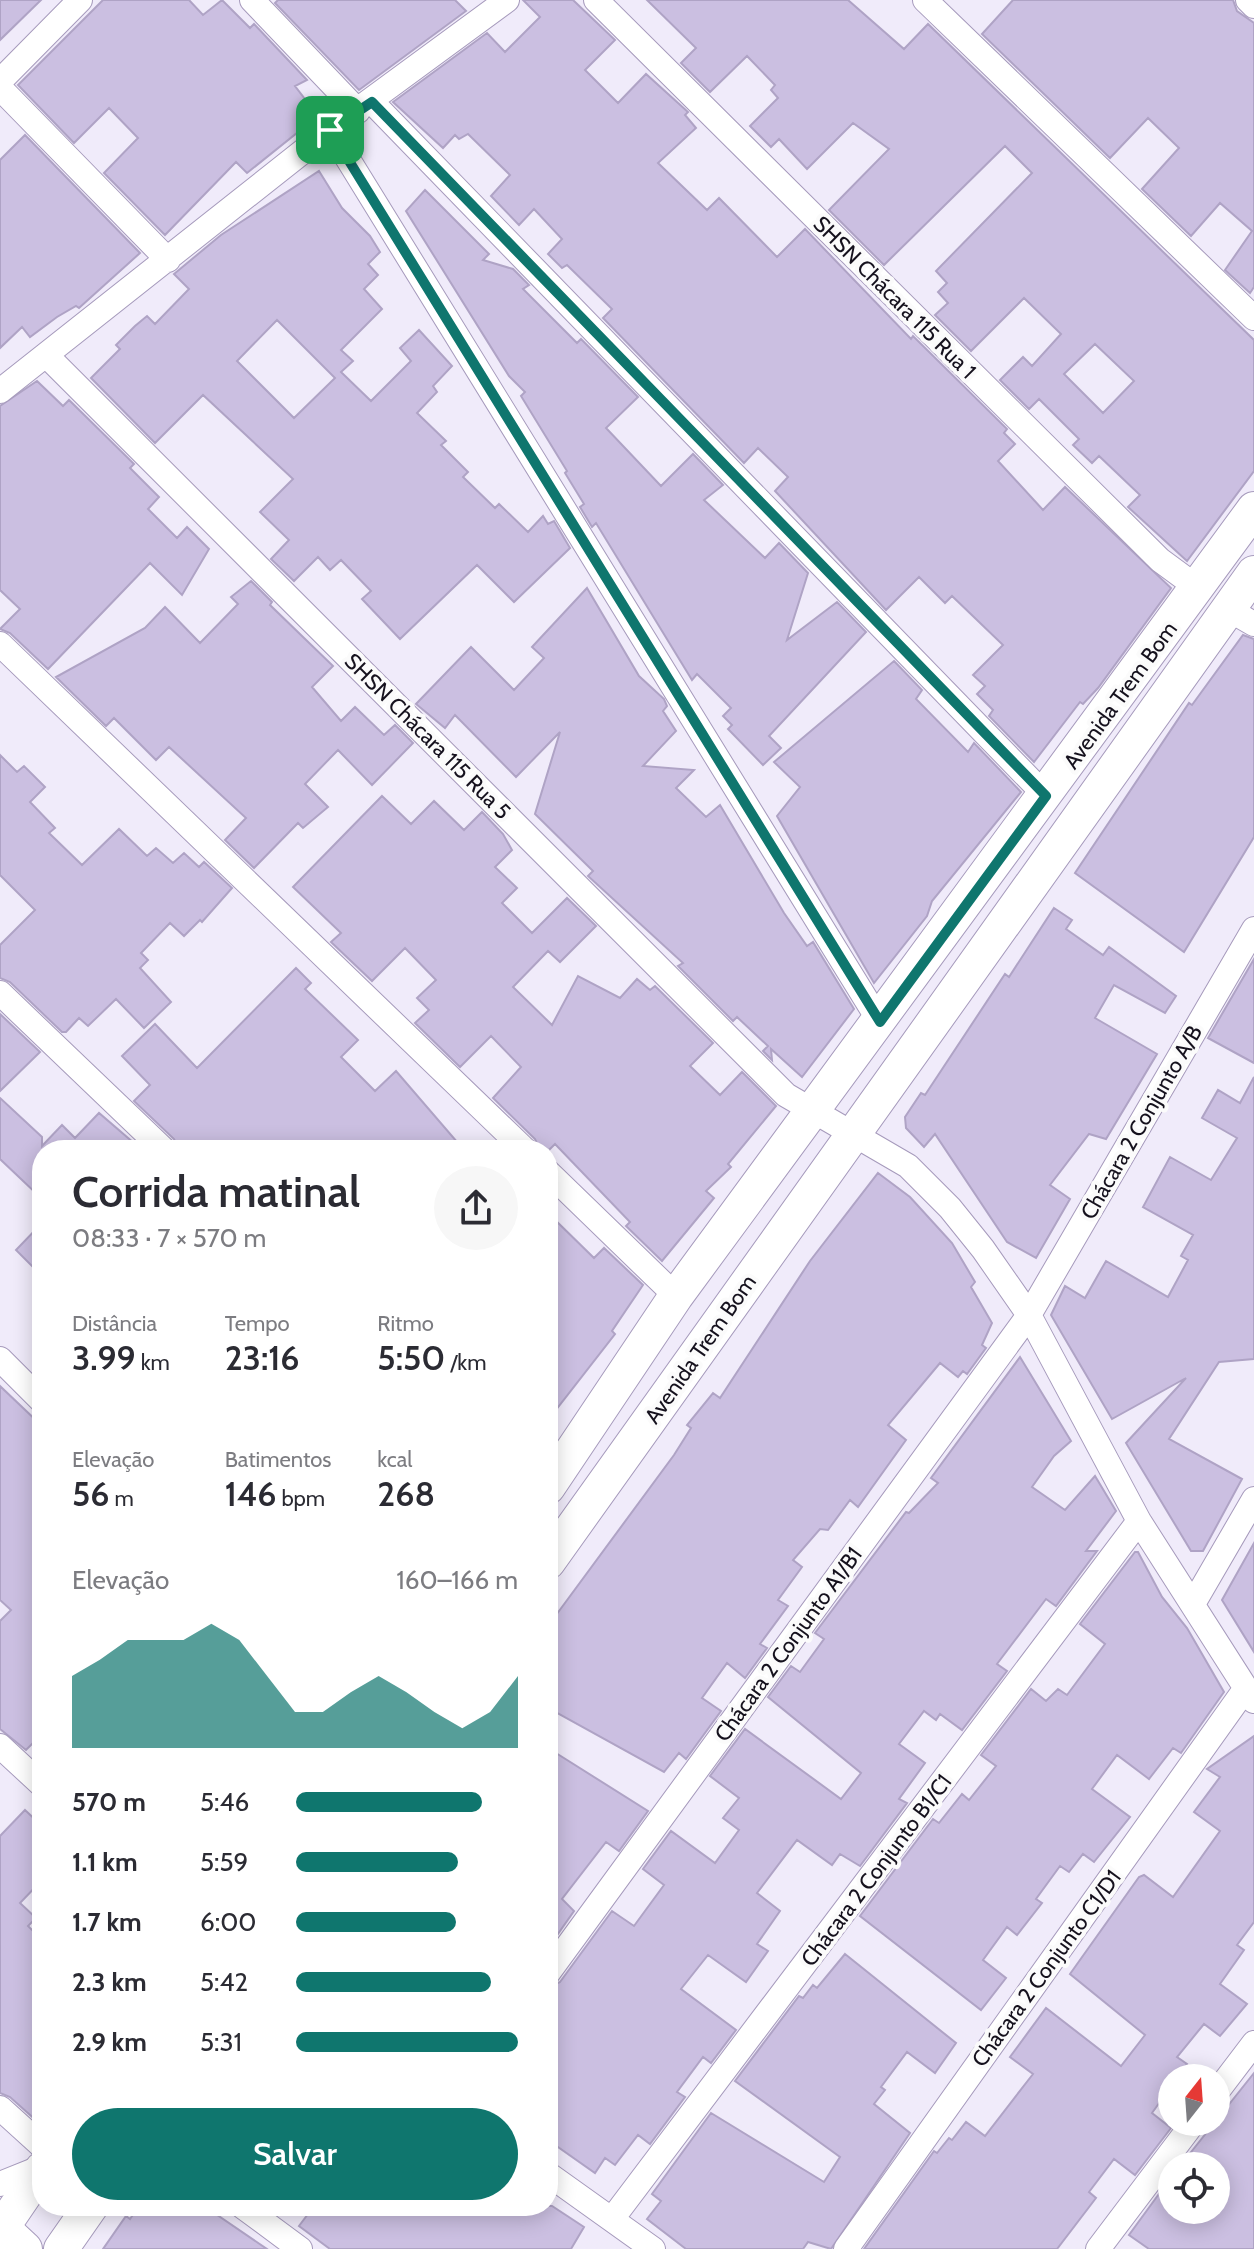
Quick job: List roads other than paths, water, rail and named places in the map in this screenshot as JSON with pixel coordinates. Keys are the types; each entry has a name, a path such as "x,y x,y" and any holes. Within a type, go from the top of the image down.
{"street":[{"path":"0,81 80,0"},
{"path":"252,0 365,106 1046,796"},
{"path":"0,391 330,130 507,0"},
{"name":"SHSN Chácara 115 Rua 1","path":"596,0 1160,560 1198,588"},
{"path":"925,0 1058,132 1254,318"},
{"path":"1248,0 1254,6"},
{"path":"0,88 168,260"},
{"path":"330,130 880,1022"},
{"name":"SHSN Chácara 115 Rua 5","path":"47,356 786,1095 812,1111"},
{"name":"Avenida Trem Bom","path":"558,1472 676,1296 1254,509"},
{"name":"Avenida Trem Bom","path":"558,1548 852,1135 1241,617 1254,573"},
{"path":"0,644 515,1140"},
{"name":"Chácara 2 Conjunto A/B","path":"1029,1315 1254,929"},
{"path":"0,993 154,1140"},
{"path":"812,1111 908,1166 950,1208 1029,1315 1139,1521 1250,1694"},
{"path":"558,1182 676,1296"},
{"name":"Chácara 2 Conjunto A1/B1","path":"558,1959 1029,1315"},
{"path":"0,1359 32,1391"},
{"path":"1193,1604 1254,1499"},
{"name":"Chácara 2 Conjunto B1/C1","path":"612,2219 1139,1521"},
{"name":"Chácara 2 Conjunto C1/D1","path":"846,2249 1250,1694"},
{"path":"0,1746 32,1776"},
{"path":"1230,2075 1254,2043"},
{"path":"0,2108 32,2137"},
{"path":"1098,2249 1183,2136"},
{"path":"0,2184 32,2172"},
{"path":"558,2181 653,2249"},
{"path":"25,2249 10,2235 6,2222 32,2183"},
{"path":"61,2249 84,2216"},
{"path":"255,2216 300,2249"}]}
